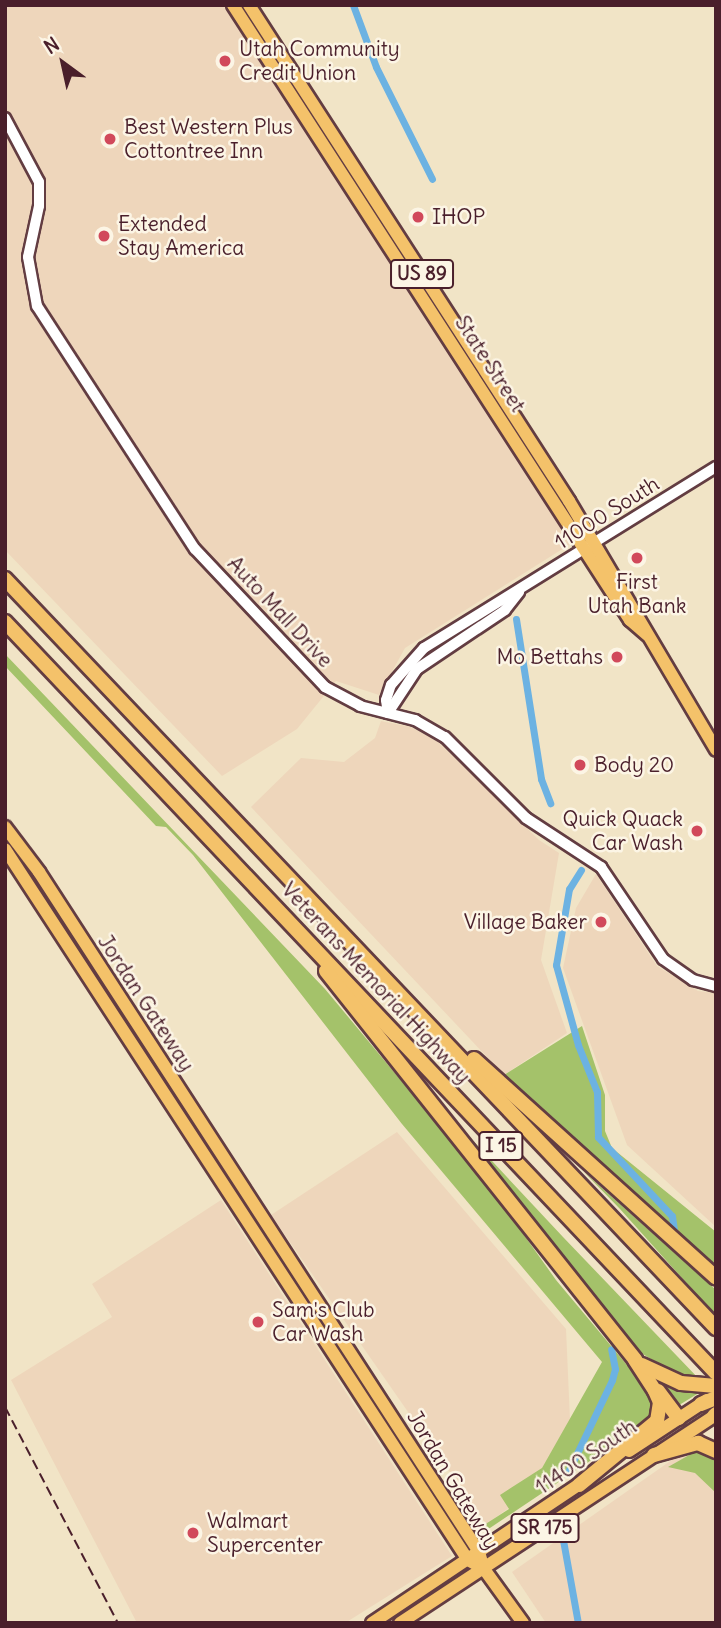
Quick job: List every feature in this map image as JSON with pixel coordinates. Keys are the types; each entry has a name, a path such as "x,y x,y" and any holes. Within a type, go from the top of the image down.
{"highway":[{"name":"Veterans Memorial Highway","path":"5,579 716,1328"},
{"name":"Veterans Memorial Highway","path":"5,622 711,1369"},
{"path":"294,927 364,1025 635,1360 660,1402 657,1421 579,1485"},
{"path":"372,963 388,969 486,1070 716,1278"},
{"path":"635,1360 659,1376 716,1386"},
{"path":"647,1379 678,1418"},
{"path":"701,1404 716,1396"},
{"path":"654,1455 698,1443 716,1451"}],"main road":[{"name":"State Street","path":"233,5 590,545"},
{"name":"State Street","path":"249,5 405,247 716,750"},
{"path":"262,49 281,68 320,129 330,132"},
{"path":"339,167 346,168 385,226 405,247"},
{"name":"Jordan Gateway","path":"5,827 278,1242 473,1556"},
{"name":"Jordan Gateway","path":"5,849 266,1250 484,1570"},
{"path":"266,1250 278,1242"},
{"name":"11400 South","path":"372,1623 701,1404"},
{"name":"11400 South","path":"400,1623 715,1415"},
{"path":"484,1570 523,1623"}],"street":[{"name":"Auto Mall Drive","path":"5,118 39,182 28,268 31,293 51,330 204,559 325,687 347,700 415,720 445,737 534,824 601,867 663,959 684,975 716,986"},
{"name":"11000 South","path":"388,713 388,690 410,659 499,600 519,592 716,467"}],"shaded area":[{"path":"5,5 223,5 572,543 405,648 379,695 336,681 297,729 222,776 5,550"},
{"path":"381,721 411,727 438,742 539,840 559,853 541,960 567,1033 504,1075 251,807 301,758 344,762 375,738"},
{"path":"596,874 657,966 698,991 716,993 716,1227 627,1145 563,968 576,908"},
{"path":"397,1132 566,1329 570,1420 526,1496 486,1524 271,1215"},
{"path":"221,1200 452,1556 345,1623 137,1623 11,1380 112,1317 92,1284"},
{"path":"686,1450 716,1481 716,1623 546,1623 512,1572"}],"green space":[{"path":"5,654 325,989 492,1190 556,1280 647,1389 656,1407 648,1422 487,1530 484,1525 509,1509 500,1495 542,1468 602,1362 402,1124 193,855 166,827 156,826 5,666"},
{"path":"582,1026 605,1095 605,1131 612,1148 716,1232 716,1270 504,1075"},
{"path":"421,1085 700,1380 683,1378 641,1353"},
{"path":"584,1172 716,1290 716,1316 620,1209"},
{"path":"648,1373 702,1391 676,1407"},
{"path":"698,1450 716,1457 716,1493 695,1473 668,1467"}],"waterway":[{"path":"353,5 376,67 432,179"},
{"path":"516,619 541,779 550,803"},
{"path":"581,870 569,889 556,965 578,1045 597,1092 598,1137 672,1216 674,1231"},
{"path":"568,1472 612,1380 615,1369 611,1349"},
{"path":"563,1540 578,1623"}],"railway":[{"path":"5,1407 118,1623"}],"place":[{"name":"Utah Community Credit Union","path":"225,61"},
{"name":"Best Western Plus Cottontree Inn","path":"110,139"},
{"name":"IHOP","path":"418,217"},
{"name":"Extended Stay America","path":"104,236"},
{"name":"First Utah Bank","path":"637,558"},
{"name":"Mo Bettahs","path":"617,657"},
{"name":"Body 20","path":"580,765"},
{"name":"Quick Quack Car Wash","path":"697,831"},
{"name":"Village Baker","path":"601,922"},
{"name":"Sam's Club Car Wash","path":"258,1322"},
{"name":"Walmart Supercenter","path":"193,1533"}]}
